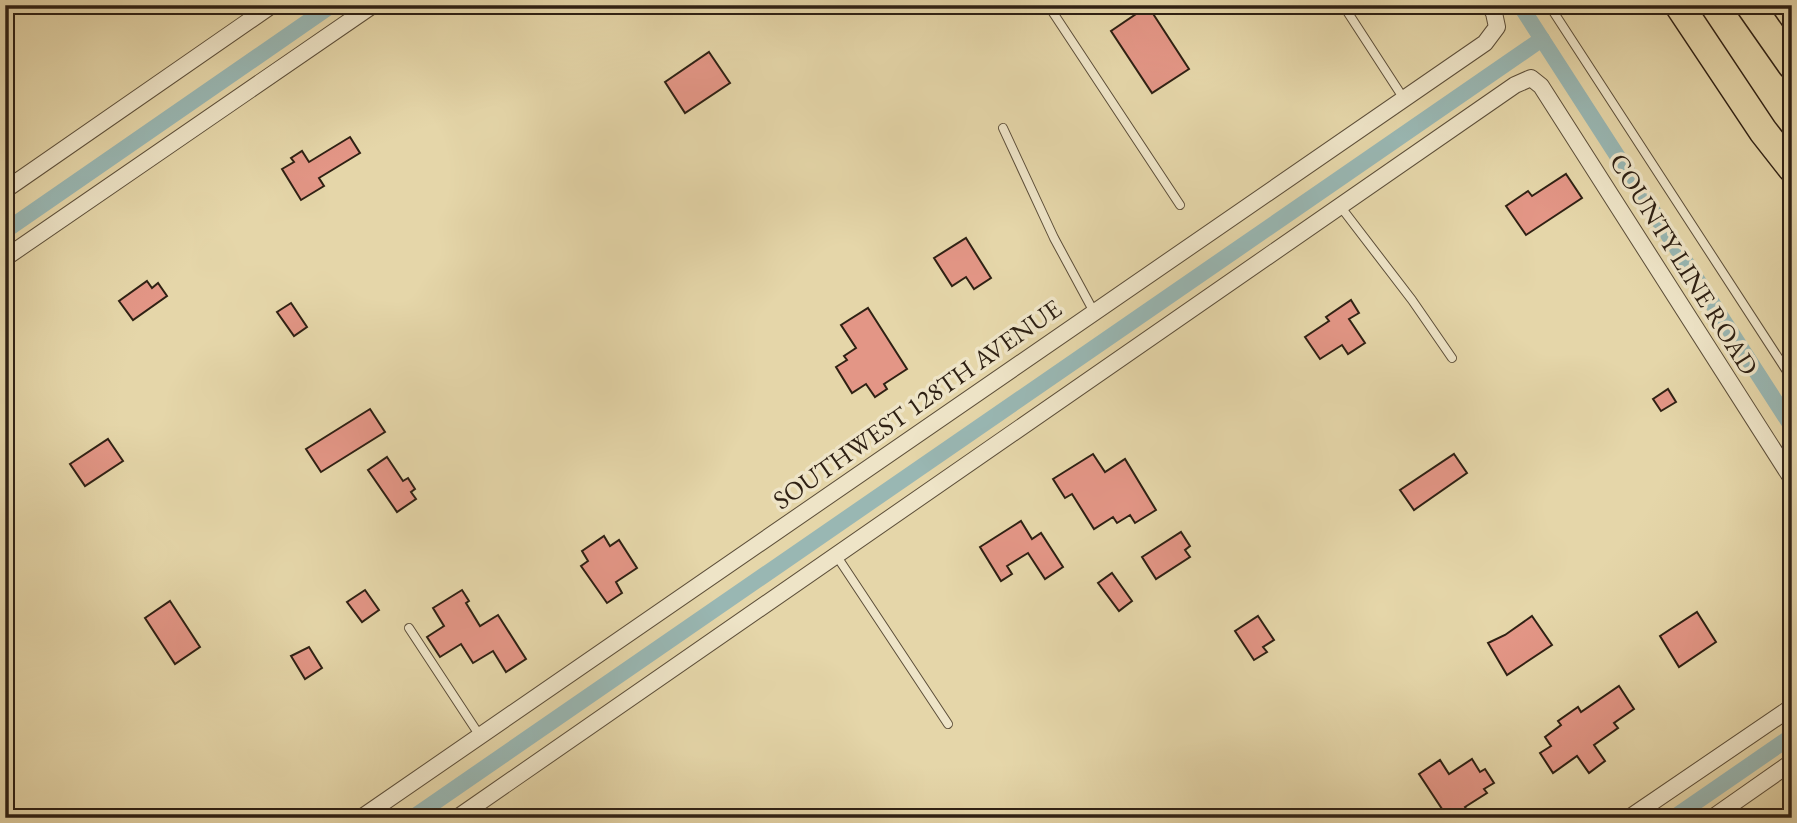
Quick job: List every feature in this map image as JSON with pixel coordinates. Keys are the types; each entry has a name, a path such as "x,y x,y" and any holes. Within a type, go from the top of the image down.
{"highway":[{"path":"1679,5 1763,131 1792,168"},
{"path":"1750,5 1792,65"}],"street":[{"path":"5,190 272,5"},
{"path":"5,258 373,5"},
{"name":"SOUTHWEST 128TH AVENUE","path":"361,818 1485,43 1497,27 1489,5"},
{"name":"COUNTY LINE ROAD","path":"1340,206 1515,85 1531,78 1541,86 1792,480"},
{"path":"457,818 1340,206"},
{"path":"1629,818 1792,707"},
{"path":"1712,818 1792,762"}],"lane":[{"path":"1048,5 1180,205"},
{"path":"1343,5 1404,99"},
{"path":"1549,5 1792,379"},
{"path":"1003,128 1054,239 1094,312"},
{"path":"1340,206 1412,300 1452,358"},
{"path":"836,555 948,724"},
{"path":"409,628 480,736"}],"building":[{"path":"1148,6 1189,69 1152,93 1111,31"},
{"path":"709,52 730,83 685,113 665,82"},
{"path":"350,137 360,153 319,178 324,186 301,200 282,169 294,162 291,158 302,151 309,162"},
{"path":"1566,174 1582,198 1526,235 1506,206 1528,191 1532,196"},
{"path":"966,238 991,278 974,289 966,277 952,286 934,258"},
{"path":"147,281 152,288 158,283 167,296 133,320 119,301"},
{"path":"1351,300 1359,313 1349,319 1365,343 1348,354 1342,345 1320,359 1305,337 1329,321 1326,317"},
{"path":"291,303 307,327 294,336 277,312"},
{"path":"868,308 907,369 884,384 887,389 875,397 866,384 852,393 836,367 847,360 844,356 856,348 841,325"},
{"path":"1668,389 1676,402 1661,411 1653,399"},
{"path":"370,409 385,432 321,472 306,449"},
{"path":"108,439 123,461 85,486 70,464"},
{"path":"1093,454 1105,472 1125,459 1156,510 1135,523 1130,515 1117,523 1113,517 1094,529 1072,494 1065,498 1053,479"},
{"path":"1454,454 1467,473 1414,510 1400,490"},
{"path":"387,457 403,481 408,478 415,489 411,492 416,499 397,512 368,470"},
{"path":"1021,521 1032,539 1041,533 1063,567 1045,579 1028,553 1007,566 1012,574 1001,581 980,547"},
{"path":"1181,532 1190,546 1185,550 1190,557 1156,579 1142,557"},
{"path":"604,536 610,546 619,540 637,568 616,582 622,593 607,603 581,566 588,561 582,551"},
{"path":"1112,573 1132,601 1119,611 1098,583"},
{"path":"365,590 379,610 362,622 347,602"},
{"path":"462,590 469,601 466,603 480,626 498,615 526,659 506,672 493,651 473,663 461,644 440,657 427,637 444,626 433,608"},
{"path":"170,601 200,647 175,664 145,618"},
{"path":"1697,612 1716,642 1679,667 1660,636"},
{"path":"1258,616 1274,640 1263,647 1267,652 1254,660 1235,631"},
{"path":"1532,616 1552,645 1507,675 1488,643"},
{"path":"309,647 322,668 305,679 291,656"},
{"path":"1619,686 1634,709 1614,723 1618,728 1594,745 1605,761 1589,773 1577,756 1553,773 1540,753 1551,746 1545,737 1561,725 1558,721 1578,707 1581,712"},
{"path":"1472,759 1480,772 1485,769 1494,783 1484,789 1487,793 1465,807 1472,818 1448,818 1419,774 1440,760 1449,774"}],"waterway":[{"path":"5,231 332,5"},
{"path":"1520,5 1792,427"},
{"path":"412,818 1542,39"},
{"path":"1673,818 1792,736"}]}
